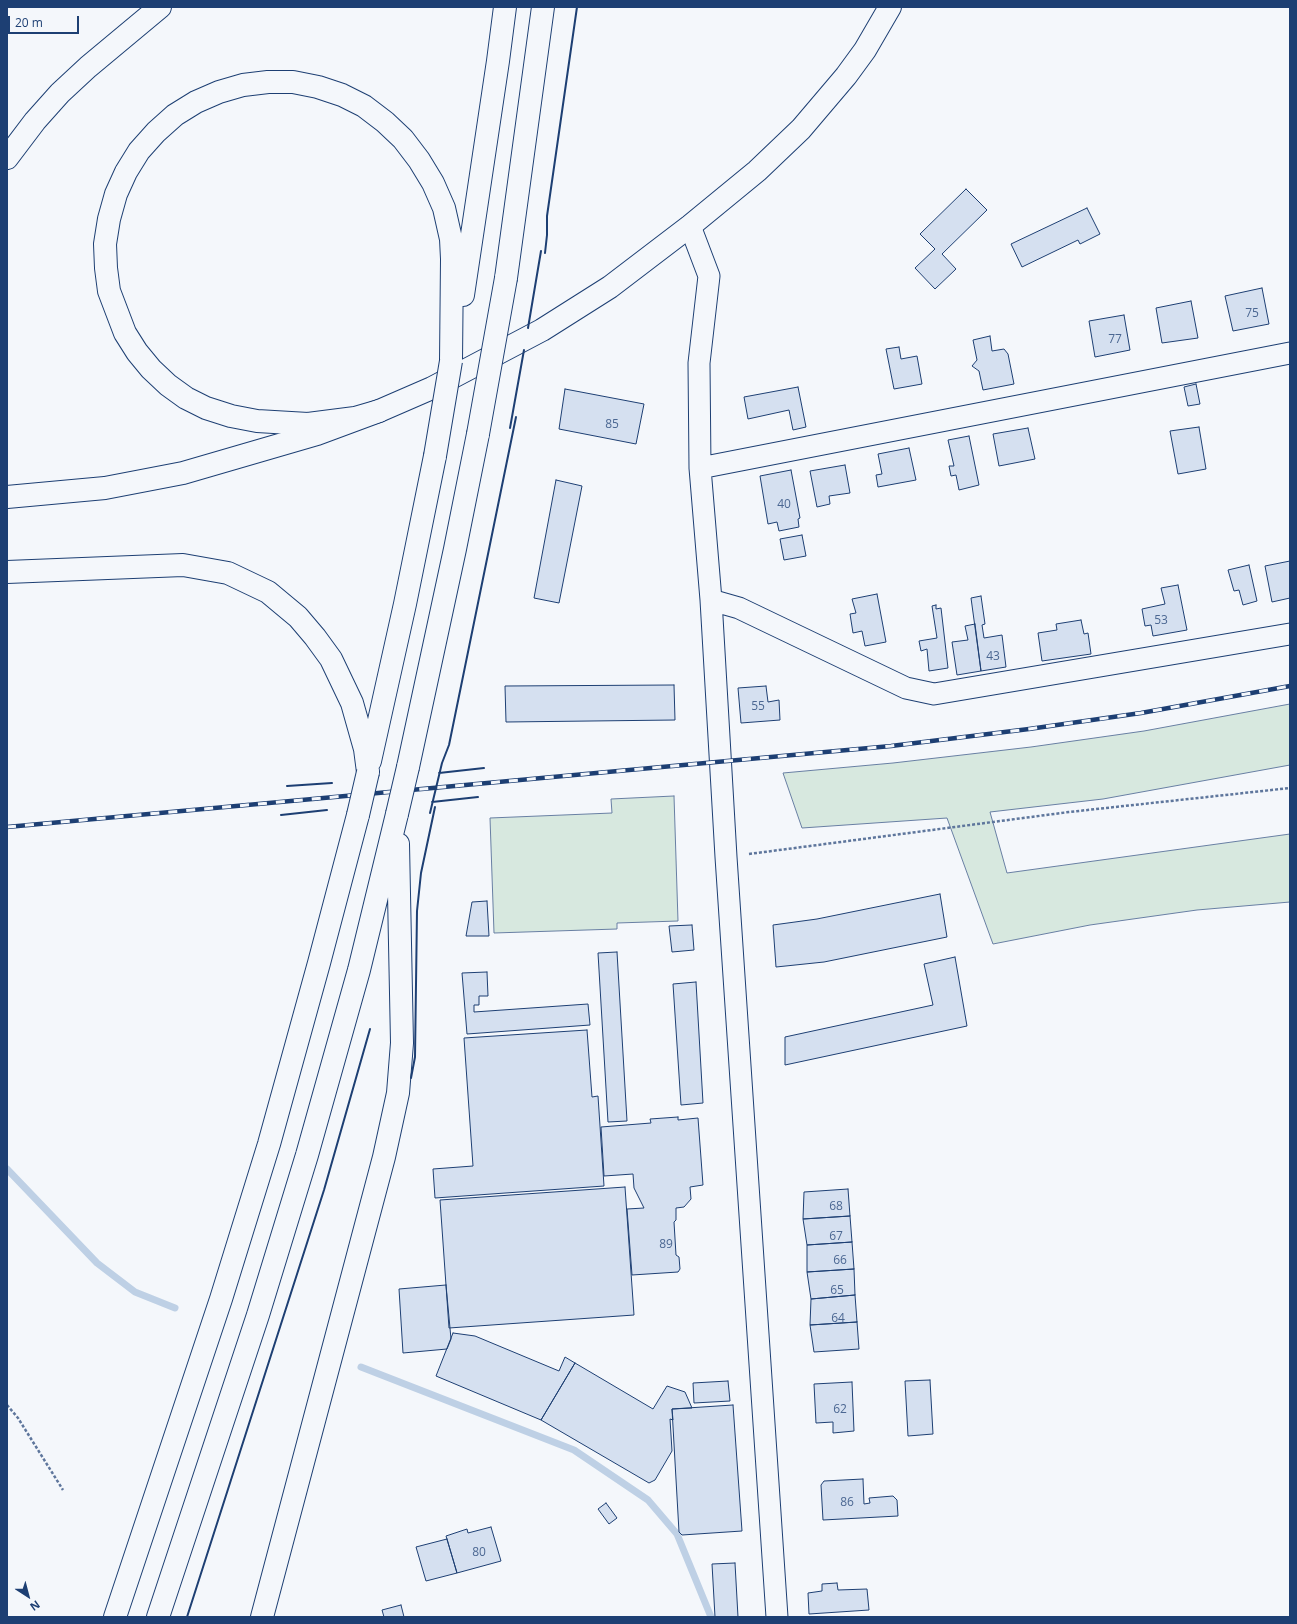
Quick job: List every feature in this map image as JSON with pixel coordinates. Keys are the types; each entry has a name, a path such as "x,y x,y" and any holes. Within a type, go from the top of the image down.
{"main road":[{"path":"7,158 35,121 60,93 88,67 160,7"},
{"path":"115,1617 221,1298 266,1151 319,963 358,815 405,604 435,456 451,361 458,302 498,61 505,7"},
{"path":"158,1617 258,1315 307,1155 359,970 397,814 456,549 478,434 506,278 543,7"},
{"path":"7,497 105,488 183,473 310,436 379,411 432,388 542,330 610,287 690,226 757,171 801,129 846,76 865,50 890,7"},
{"path":"379,411 355,418 308,424 257,421 206,408 180,393 151,369 125,333 112,298 106,268 106,244 109,219 116,194 126,172 139,150 175,115 196,102 219,92 243,85 268,82 293,82 318,87 342,95 364,106 385,122 403,139 419,160 433,183 444,208 451,238 458,302"},
{"path":"7,572 183,565 228,573 268,592 298,617 331,659 343,682 355,711 365,749 368,772"},
{"path":"262,1617 384,1157 398,1093 402,1043 397,814"}],"street":[{"path":"690,226 709,276 699,363 700,468 711,600 726,857 777,1617"},
{"path":"700,468 1290,353"},
{"path":"711,600 739,608 906,688 934,694 1290,634"}],"path":[{"path":"726,857 1069,812 1290,788"},
{"path":"7,1405 63,1490"}],"shaded area":[{"path":"1290,704 1290,765 1103,799 990,812 1007,873 1290,834 1290,902 1197,910 1090,925 993,944 947,818 802,828 783,773 893,763 1031,747 1144,731"},
{"path":"674,796 678,921 617,923 617,929 494,933 490,818 612,813 611,799"}],"building":[{"path":"966,189 987,210 942,254 956,269 935,289 915,268 935,249 920,234"},
{"path":"1087,208 1100,234 1080,244 1078,240 1022,267 1011,244"},
{"path":"1262,288 1269,324 1233,331 1225,296"},
{"path":"1191,301 1198,338 1162,343 1156,308"},
{"path":"1124,315 1130,350 1095,357 1089,321"},
{"path":"990,336 992,351 1004,349 1008,354 1014,384 983,390 979,371 972,366 977,360 973,340"},
{"path":"899,347 901,359 917,356 922,384 894,389 886,349"},
{"path":"1196,384 1200,404 1188,406 1184,387"},
{"path":"798,387 806,427 793,430 789,410 748,419 744,397"},
{"path":"565,389 644,404 636,444 559,429"},
{"path":"1199,427 1206,469 1178,474 1170,431"},
{"path":"1028,428 1035,459 999,466 993,434"},
{"path":"969,436 979,485 959,490 956,475 951,476 949,466 954,466 948,440"},
{"path":"909,448 916,480 878,487 876,475 882,474 878,454"},
{"path":"845,465 850,493 829,496 830,504 817,507 810,471"},
{"path":"791,470 800,518 798,519 799,527 779,531 777,522 768,524 760,476"},
{"path":"556,480 582,486 559,603 534,598"},
{"path":"802,535 806,556 784,560 780,539"},
{"path":"1290,561 1290,598 1272,602 1265,566"},
{"path":"1249,565 1257,601 1243,605 1239,590 1234,591 1228,570"},
{"path":"1178,585 1187,630 1153,636 1151,625 1145,626 1142,609 1165,604 1161,588"},
{"path":"877,594 886,642 865,646 862,631 853,633 850,614 856,613 852,599"},
{"path":"981,596 985,624 982,625 984,638 1002,635 1006,667 981,671 971,598"},
{"path":"936,605 936,609 941,608 948,668 929,671 927,649 921,651 919,641 937,638 932,606"},
{"path":"1081,620 1084,634 1088,633 1091,654 1042,661 1038,633 1057,630 1056,624"},
{"path":"975,624 981,671 957,675 952,642 968,640 965,626"},
{"path":"674,685 675,720 506,722 505,686"},
{"path":"766,686 768,702 779,700 780,720 741,723 738,688"},
{"path":"940,894 947,937 824,962 776,967 773,925 817,919"},
{"path":"487,901 489,936 466,936 472,902"},
{"path":"692,925 694,950 672,952 669,926"},
{"path":"617,952 627,1121 608,1122 598,953"},
{"path":"955,957 967,1026 785,1065 785,1037 933,1005 924,964"},
{"path":"487,972 488,996 479,996 479,1005 474,1005 474,1012 588,1004 590,1025 467,1034 462,973"},
{"path":"696,982 703,1103 681,1105 673,984"},
{"path":"587,1030 592,1097 598,1096 604,1186 435,1198 433,1169 473,1166 464,1038"},
{"path":"678,1117 678,1120 698,1118 703,1185 690,1187 691,1199 684,1207 676,1208 676,1220 674,1222 676,1255 679,1257 680,1269 678,1272 632,1275 627,1209 644,1208 634,1188 633,1174 604,1176 601,1127 651,1123 650,1119"},
{"path":"625,1187 634,1315 449,1328 440,1200"},
{"path":"848,1189 850,1216 803,1219 804,1192"},
{"path":"850,1216 852,1242 807,1245 803,1219"},
{"path":"852,1242 854,1269 807,1272 807,1245"},
{"path":"854,1269 855,1295 811,1299 807,1272"},
{"path":"446,1285 451,1339 447,1349 403,1353 399,1289"},
{"path":"855,1295 857,1322 810,1325 811,1299"},
{"path":"857,1322 859,1349 814,1352 810,1325"},
{"path":"453,1333 475,1336 559,1371 565,1357 575,1363 541,1420 436,1376"},
{"path":"575,1363 653,1409 667,1386 685,1392 692,1408 672,1409 673,1420 670,1419 672,1451 655,1480 649,1483 541,1420"},
{"path":"930,1380 933,1434 908,1436 905,1381"},
{"path":"728,1381 730,1401 694,1403 693,1383"},
{"path":"852,1382 854,1431 833,1433 833,1422 816,1423 814,1384"},
{"path":"733,1405 742,1531 682,1535 679,1532 672,1409"},
{"path":"863,1479 864,1504 870,1503 869,1498 893,1496 897,1500 898,1516 823,1520 821,1485 824,1481"},
{"path":"606,1503 617,1518 609,1524 598,1509"},
{"path":"491,1527 501,1561 457,1573 446,1536 467,1529 468,1533"},
{"path":"447,1539 457,1573 426,1581 416,1547"},
{"path":"735,1563 738,1617 715,1617 712,1564"},
{"path":"837,1583 838,1590 867,1589 869,1610 809,1614 808,1593 822,1591 822,1584"},
{"path":"401,1605 404,1617 384,1617 382,1610"}],"waterway":[{"path":"7,1169 97,1263 135,1292 175,1308"},
{"path":"361,1367 574,1450 648,1500 677,1534 711,1617"}],"railway":[{"path":"7,827 891,746 1029,729 1141,713 1290,686"}],"wall":[{"path":"545,253 547,216 577,7"},
{"path":"528,328 541,251"},
{"path":"510,428 524,350"},
{"path":"430,813 442,763 449,745 516,417"},
{"path":"439,773 484,768"},
{"path":"287,786 332,783"},
{"path":"432,802 478,797"},
{"path":"411,1078 415,1057 417,911 421,873 435,807"},
{"path":"281,815 327,810"},
{"path":"187,1617 324,1190 370,1029"}]}
